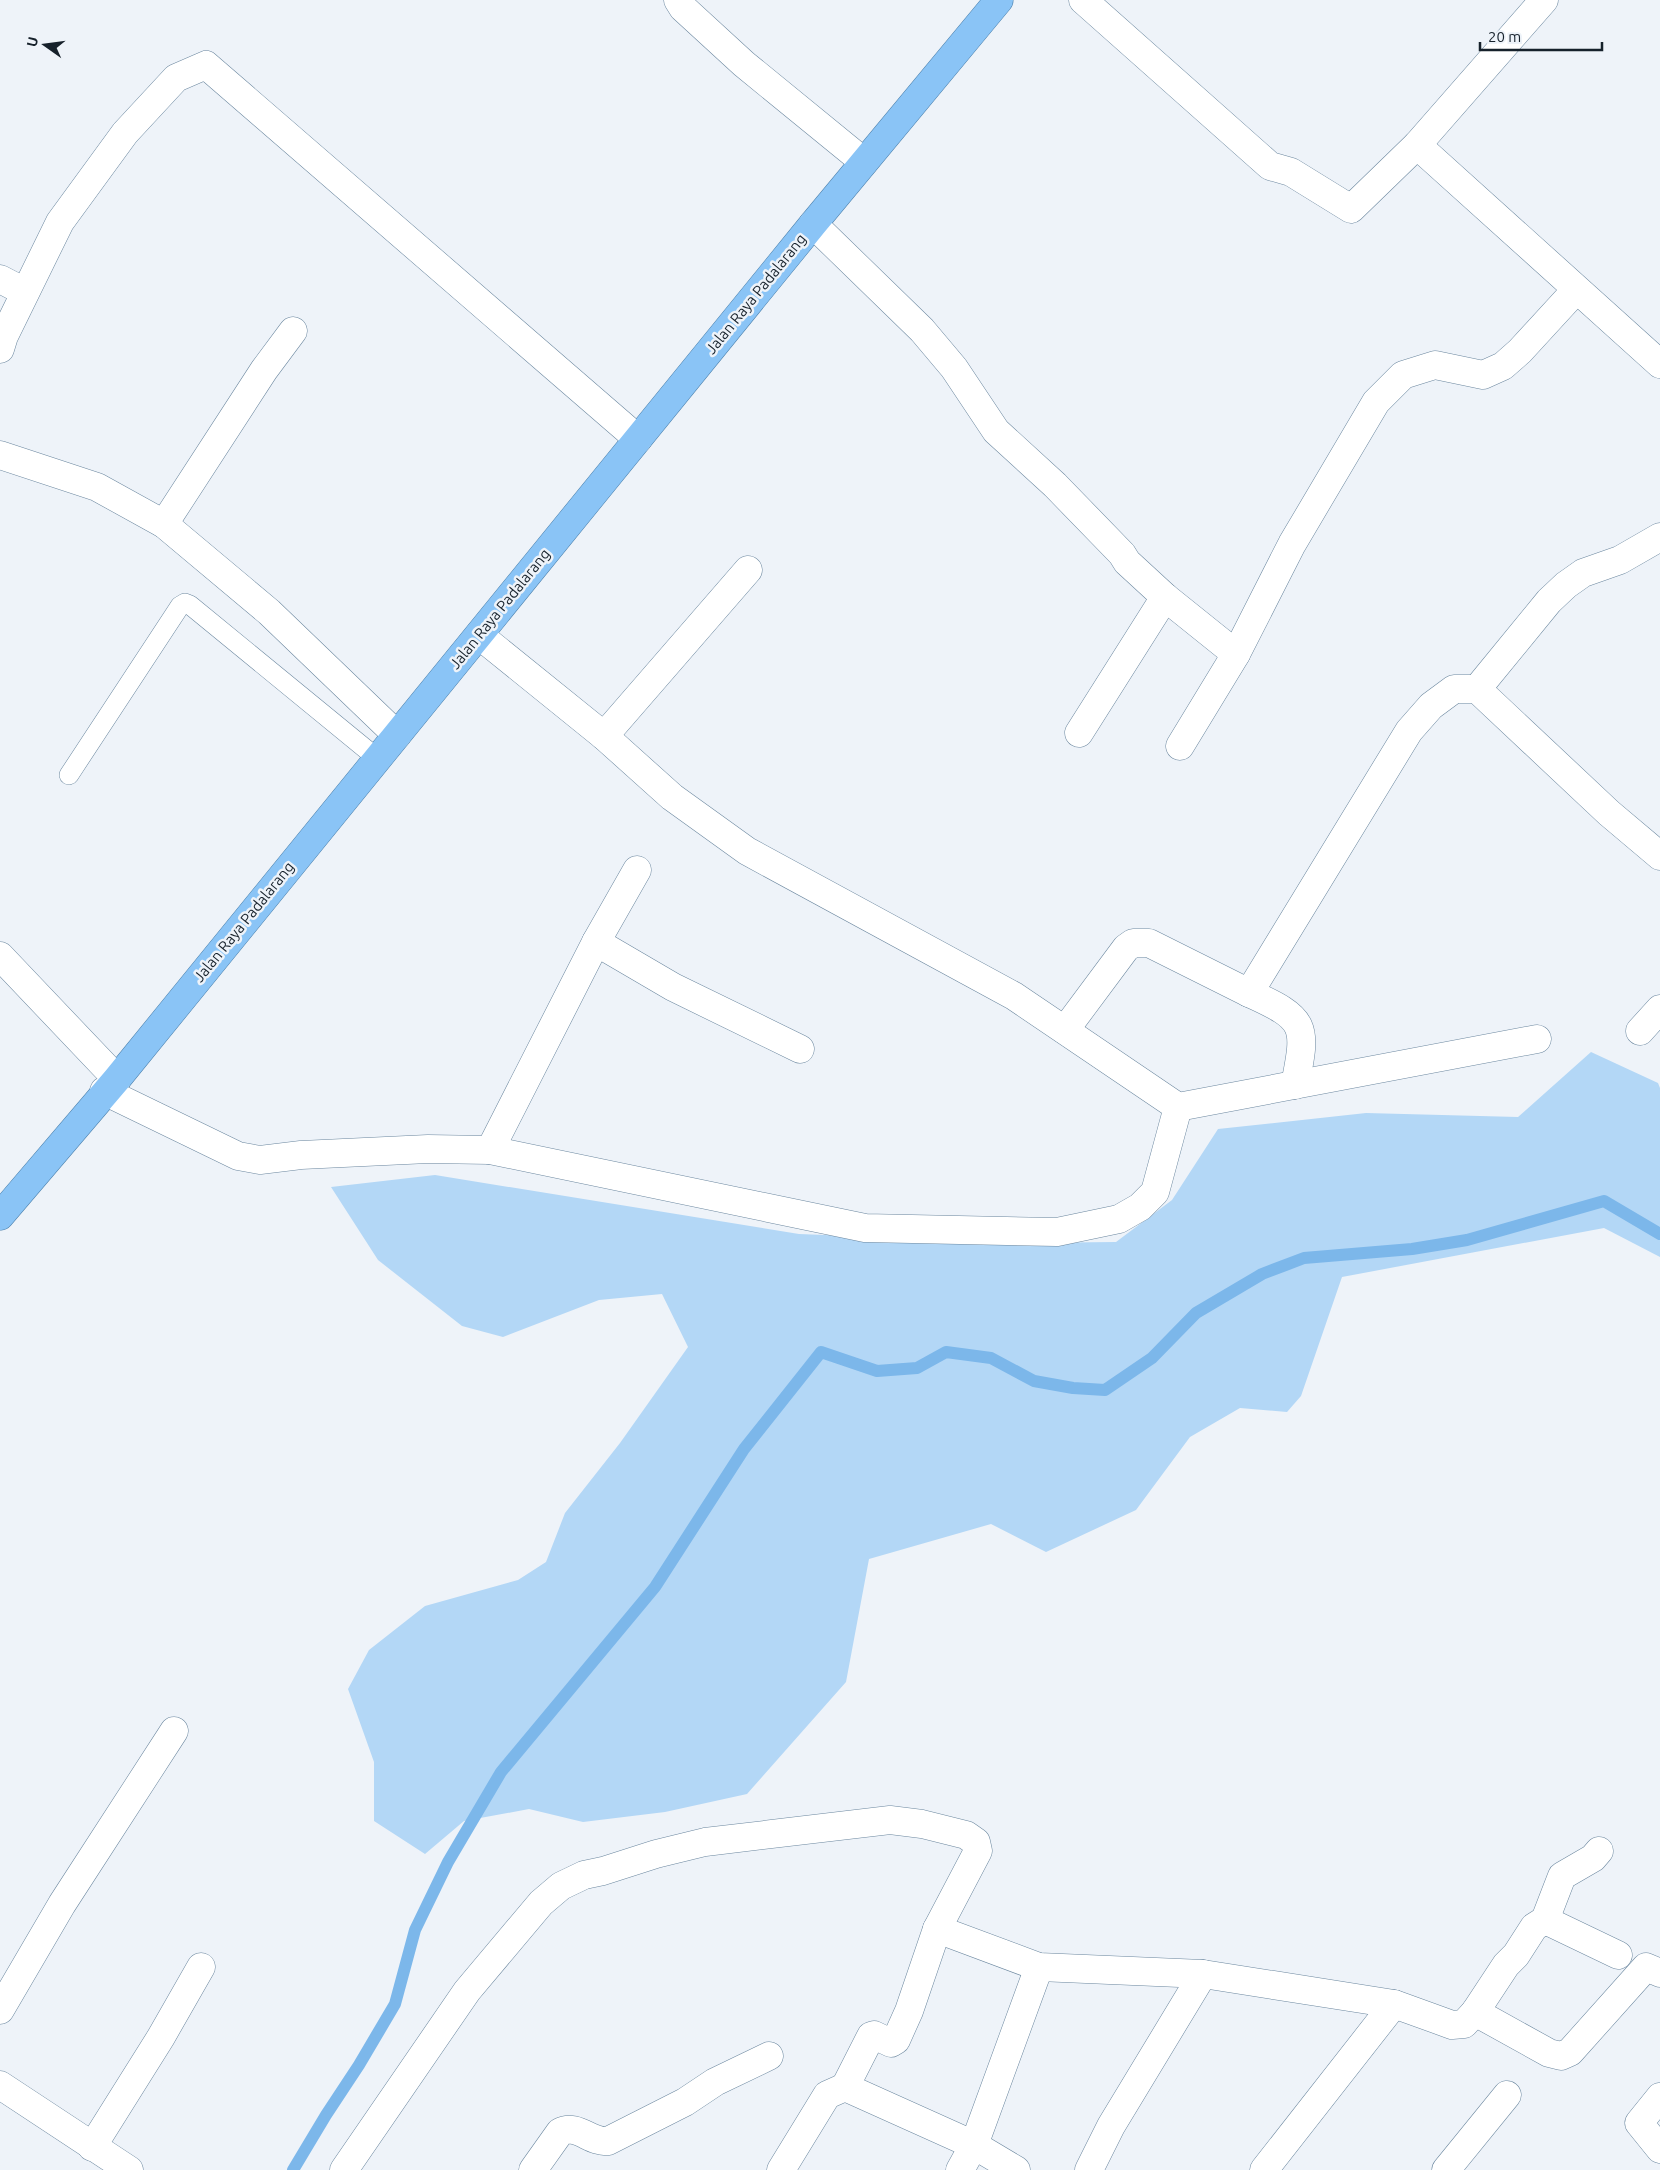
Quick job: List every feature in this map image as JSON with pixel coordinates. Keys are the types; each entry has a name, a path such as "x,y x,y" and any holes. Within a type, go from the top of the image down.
{"highway":[{"name":"Jalan Raya Padalarang","path":"0,1216 111,1085 813,224 1000,0"}],"street":[{"path":"678,0 683,8 744,64 864,162"},
{"path":"1083,0 1270,166 1290,172 1351,209 1417,145 1544,0"},
{"path":"0,349 4,336 60,222 126,133 176,78 206,65 638,439"},
{"path":"1417,145 1660,364"},
{"path":"813,224 922,330 954,368 996,431 1055,485 1122,554 1127,562 1165,597 1236,654"},
{"path":"0,279 25,292"},
{"path":"1180,746 1236,654 1292,544 1376,402 1403,375 1435,365 1483,375 1503,366 1520,351 1576,290"},
{"path":"164,524 264,370 293,331"},
{"path":"0,455 97,487 164,524 269,612 397,735"},
{"path":"1477,689 1549,601 1566,585 1583,573 1620,560 1660,537"},
{"path":"604,736 748,570"},
{"path":"1079,733 1165,597"},
{"path":"479,635 604,736 672,797 747,851 1014,996 1178,1107 1537,1039"},
{"path":"1249,993 1409,731 1431,706 1454,689 1477,689 1609,813 1660,856"},
{"path":"490,1150 596,942 637,870"},
{"path":"596,942 673,987 800,1049"},
{"path":"1065,1030 1126,948 1138,942 1149,943 1281,1007 1300,1026 1302,1046 1295,1085"},
{"path":"0,956 111,1085 238,1156 260,1160 311,1154 428,1149 490,1150 866,1228 1057,1232 1119,1219 1140,1207 1155,1192 1178,1107"},
{"path":"1640,1031 1660,1008"},
{"path":"0,2010 62,1904 174,1731"},
{"path":"344,2170 467,1991 541,1903 561,1886 584,1875 705,1842 890,1820 922,1824 966,1834 976,1842 978,1852 937,1929 909,2011 896,2040 891,2043 874,2035 872,2036 845,2087 826,2095 781,2170"},
{"path":"937,1929 1039,1968 1203,1974 1394,2004 1452,2025 1464,2024 1475,2012 1534,1927 1545,1920 1562,1876 1593,1858 1599,1851"},
{"path":"1545,1920 1618,1955"},
{"path":"92,2147 161,2037 201,1967"},
{"path":"960,2170 974,2144 1039,1968"},
{"path":"1475,2012 1550,2053 1561,2056 1570,2052 1584,2039 1599,2019 1646,1968 1660,1973"},
{"path":"1089,2170 1111,2126 1203,1974"},
{"path":"1264,2170 1394,2004"},
{"path":"533,2170 560,2132 565,2129 576,2130 597,2141 608,2141 685,2102 715,2082 769,2056"},
{"path":"0,2084 129,2170"},
{"path":"845,2087 974,2144 1016,2170"},
{"path":"1446,2170 1508,2096"},
{"path":"1660,2097 1638,2123 1660,2149"}],"lane":[{"path":"69,775 180,606 185,603 190,605 378,758"}],"shaded area":[{"path":"1591,1052 1658,1083 1660,1088 1660,1257 1604,1228 1342,1277 1301,1396 1287,1412 1240,1408 1190,1437 1136,1510 1046,1552 991,1524 869,1559 846,1682 747,1794 665,1812 583,1822 529,1809 464,1821 425,1854 374,1821 374,1762 348,1689 369,1650 425,1606 518,1580 546,1562 565,1513 620,1443 688,1347 662,1294 599,1300 503,1337 462,1326 378,1260 331,1187 435,1175 799,1234 1022,1243 1116,1242 1172,1200 1218,1129 1366,1113 1518,1117"}],"waterway":[{"path":"293,2170 395,2004 415,1930 448,1862 501,1772 655,1587 744,1449 821,1352 877,1371 917,1368 946,1352 991,1358 1034,1381 1073,1388 1105,1390 1152,1358 1196,1313 1262,1274 1304,1258 1412,1249 1467,1240 1604,1201 1660,1234"}]}
